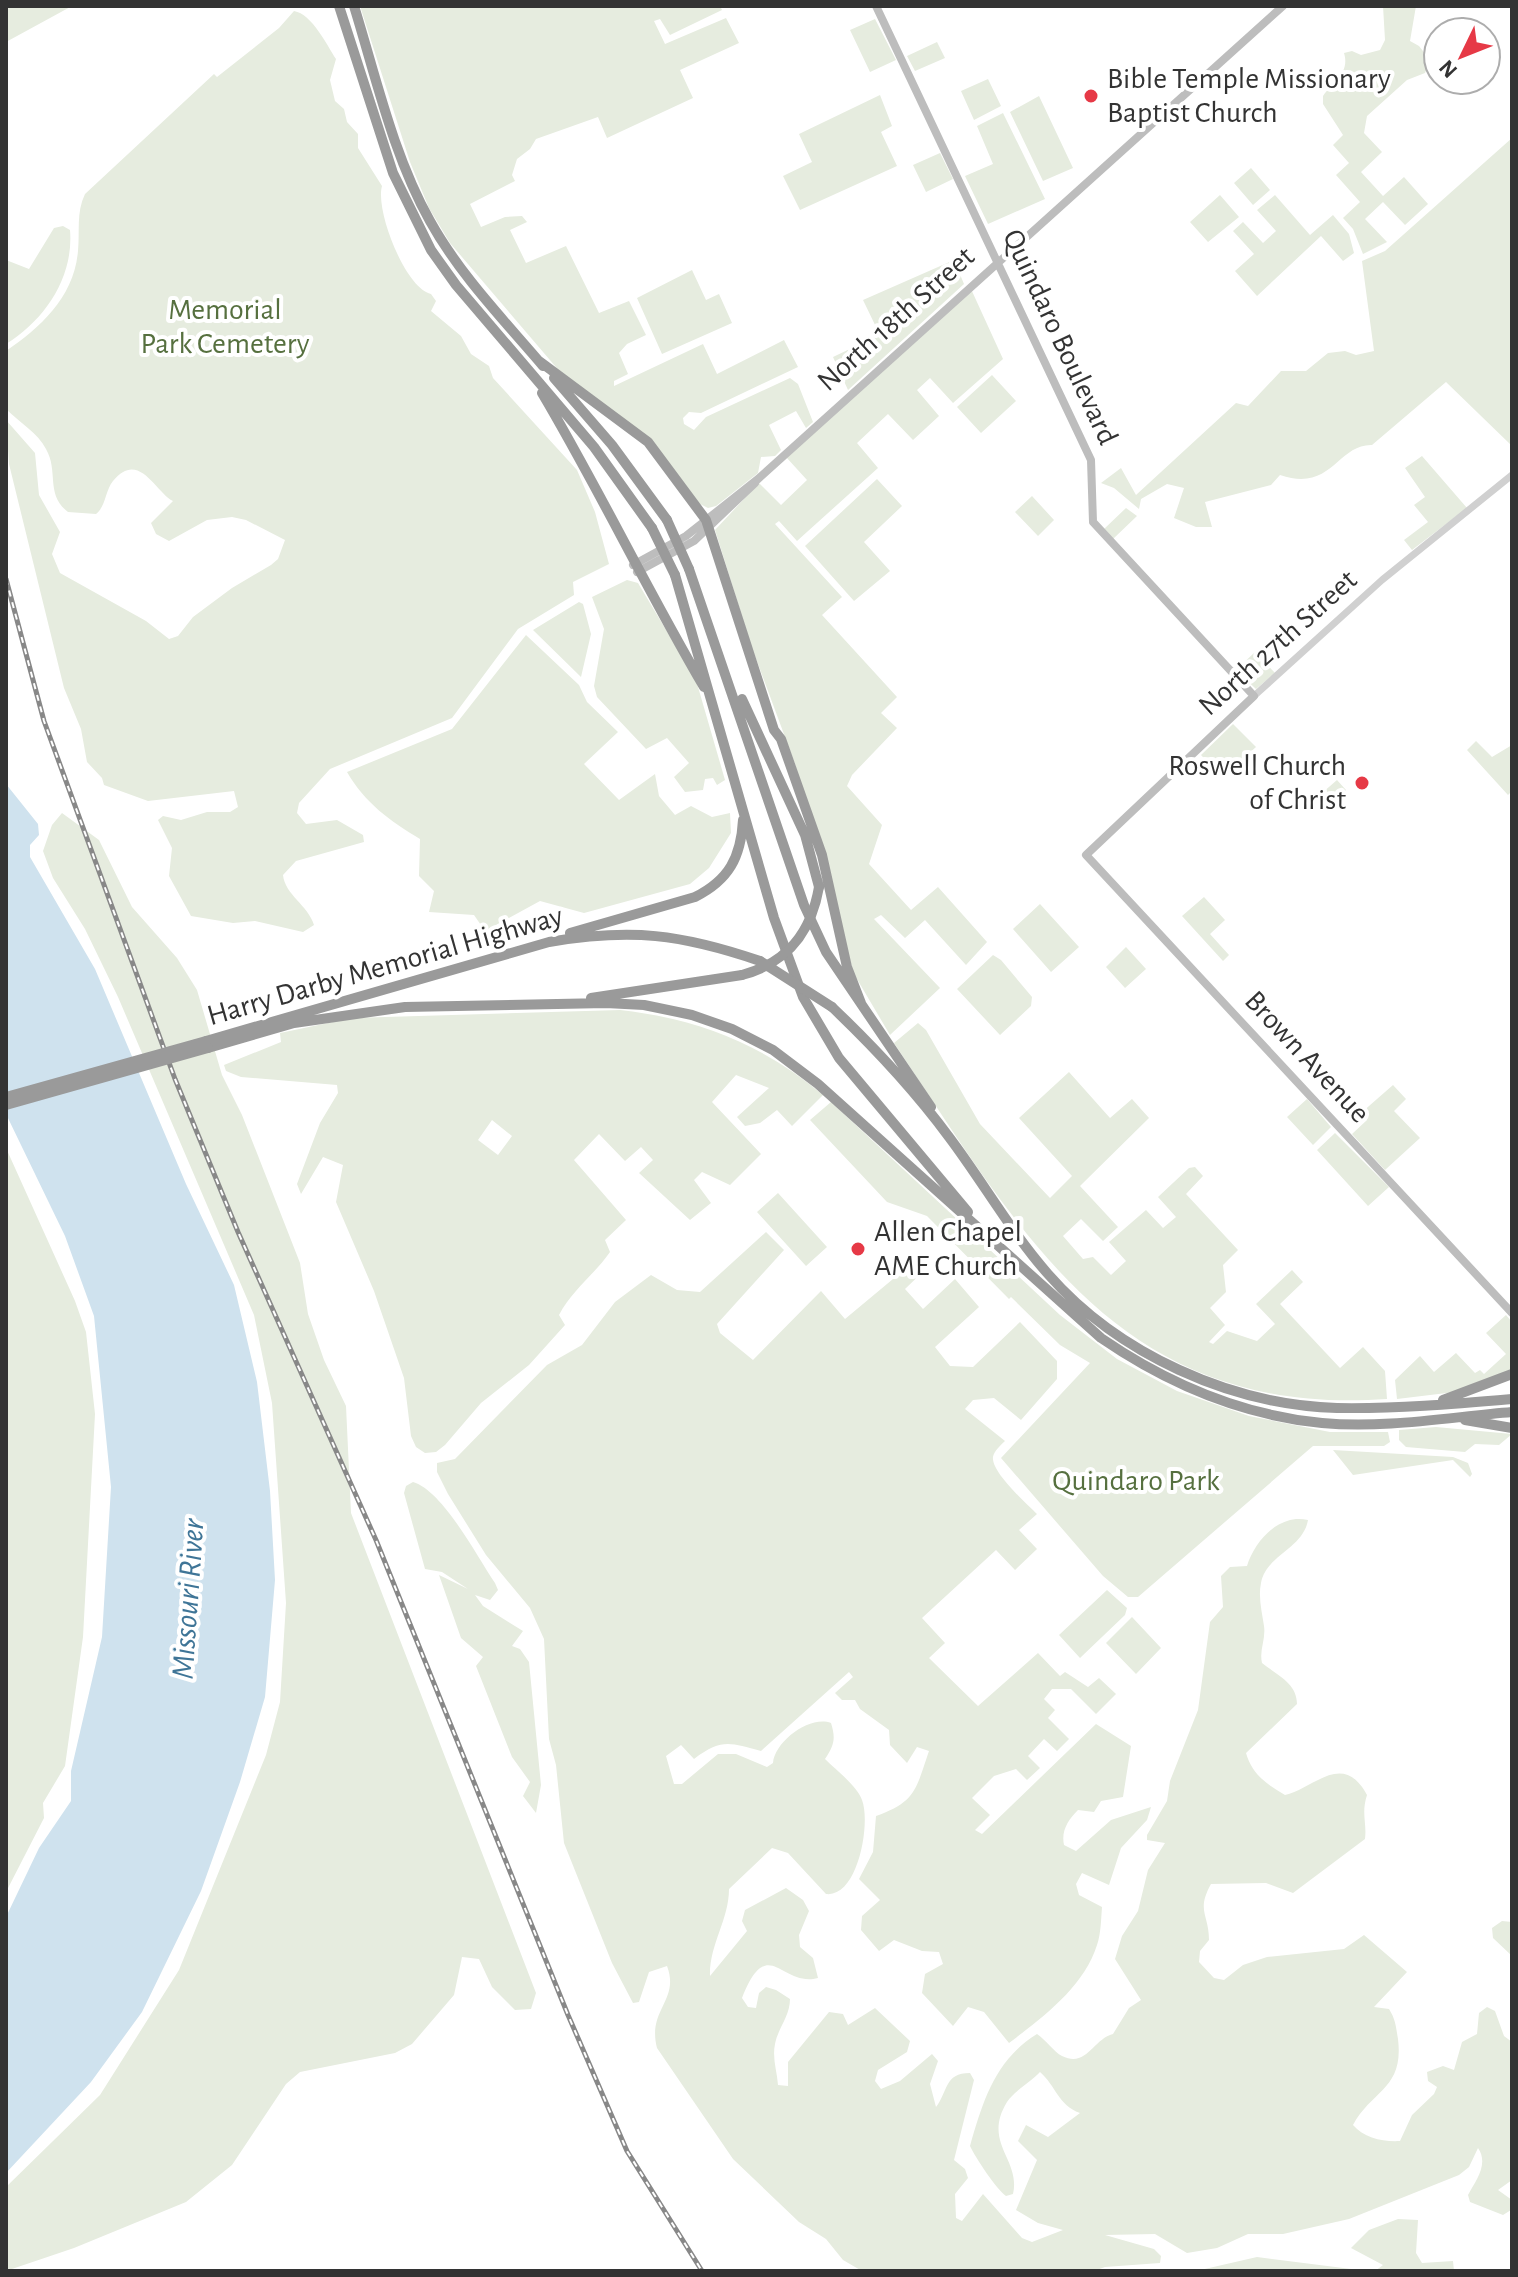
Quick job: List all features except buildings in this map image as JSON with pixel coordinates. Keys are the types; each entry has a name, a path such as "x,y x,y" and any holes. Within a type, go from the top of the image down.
{"highway":[{"path":"339,6 370,107 409,208 431,250 456,285 594,447 652,528 675,575 790,963 819,1029 839,1058 992,1241"},
{"path":"354,6 397,145 429,219 468,279 612,445 667,520 719,650 804,905 826,952 949,1136"},
{"path":"539,361 648,442 708,524 774,730 819,887 814,913 798,942 779,960 742,975 557,1004"},
{"path":"529,370 601,493 635,568 711,700"},
{"path":"719,650 805,835"},
{"path":"774,730 781,739 822,855 847,967 861,1003"},
{"path":"549,942 582,928 695,897 714,887 728,874 736,859 742,842 743,810"},
{"name":"Harry Darby Memorial Highway","path":"6,1105 549,942 583,936 659,934 712,945 760,961 832,1007 949,1136 1049,1275 1079,1305 1126,1340 1182,1371 1236,1391 1336,1408 1512,1399"},
{"name":"Harry Darby Memorial Highway","path":"6,1097 207,1044 339,1015 405,1007 644,1005 732,1029 773,1050 818,1084 1101,1338 1140,1365 1188,1390 1266,1414 1323,1423 1512,1412"},
{"path":"1427,1405 1512,1374"},
{"path":"1447,1417 1512,1428"}],"main road":[{"name":"Quindaro Boulevard","path":"876,6 1091,460 1093,522 1254,696"},
{"name":"North 18th Street","path":"635,568 708,524 1283,6"},
{"name":"North 27th Street","path":"1086,855 1254,696"},
{"name":"Brown Avenue","path":"1086,855 1512,1313"}],"street":[{"name":"North 27th Street","path":"1254,696 1382,580 1512,475"}],"green space":[{"path":"6,6 72,6 6,42"},
{"path":"360,6 720,6 722,10 670,35 660,19 654,21 665,44 726,18 739,43 680,70 693,98 607,138 598,117 536,139 530,149 517,159 512,175 515,181 470,204 481,227 505,217 522,216 527,222 510,230 526,263 566,246 599,313 629,301 646,335 627,344 619,353 628,374 614,381 614,386 703,344 717,374 784,340 798,367 701,413 689,412 683,418 684,424 694,430 706,417 790,378 798,384 813,422 806,428 796,411 769,425 781,450 775,456 761,457 758,473 716,506 708,508 700,504 656,447 561,373 450,243 429,208 410,162"},
{"path":"1383,6 1416,6 1410,41 1422,50 1422,74 1407,80 1367,116 1364,133 1382,152 1361,172 1383,196 1404,177 1428,204 1405,225 1383,202 1365,219 1387,242 1363,254 1353,229 1343,218 1360,202 1336,175 1349,163 1333,145 1343,135 1323,104 1323,96 1343,71 1344,53 1352,51 1361,55 1380,50 1385,40"},
{"name":"Memorial Park Cemetery","path":"294,11 313,24 336,59 330,80 335,101 344,109 347,122 358,134 358,148 382,186 383,212 402,264 421,289 436,301 431,311 461,336 471,354 489,366 493,378 577,470 595,512 609,564 573,582 574,595 518,629 452,718 330,769 299,803 297,813 306,824 337,820 363,835 364,842 296,861 283,875 288,888 314,925 303,932 255,921 233,923 191,916 169,876 172,848 158,820 163,816 181,820 207,812 230,812 238,807 234,791 148,801 104,785 102,778 87,762 81,729 64,688 9,464 6,420 35,453 39,495 60,532 52,554 60,573 146,621 169,639 178,636 193,617 232,588 278,559 285,540 246,520 232,517 207,520 169,541 156,534 151,523 173,501 139,471 122,472 113,481 96,514 68,512 54,490 52,466 43,443 6,409 6,351 43,321 63,297 75,268 79,215 85,194 214,74 217,77 279,28"},
{"path":"875,19 896,60 870,72 850,30"},
{"path":"937,42 945,58 915,71 907,56"},
{"path":"988,79 1001,106 974,120 961,91"},
{"path":"880,95 892,126 881,132 897,166 800,210 783,176 812,162 799,134"},
{"path":"1039,96 1073,168 1043,181 1010,112"},
{"path":"1003,113 1045,199 988,224 965,176 993,164 977,126"},
{"path":"1512,138 1512,446 1446,382 1372,445 1350,452 1323,473 1297,479 1280,475 1271,485 1205,502 1212,527 1196,527 1174,518 1184,488 1167,484 1141,499 1139,509 1114,488 1101,483 1121,468 1136,495 1236,403 1248,406 1281,371 1306,371 1328,353 1345,351 1356,355 1374,351 1362,261 1385,251"},
{"path":"940,153 953,179 926,192 913,165"},
{"path":"1251,168 1270,190 1253,205 1234,183"},
{"path":"1220,195 1239,217 1208,242 1190,222"},
{"path":"1275,195 1310,235 1333,215 1349,234 1354,253 1343,261 1321,236 1257,296 1235,271 1254,254 1233,231 1243,222 1263,243 1276,231 1257,210"},
{"path":"63,226 70,230 70,247 62,280 33,323 6,344 6,260 29,269 54,228"},
{"path":"954,260 964,284 848,390 833,357 879,335 894,333 901,325 891,317 877,329 863,300"},
{"path":"692,270 706,300 719,294 732,323 662,354 637,298"},
{"path":"971,289 1003,359 953,403 930,378 917,390 939,416 913,440 888,414 857,443 878,468 797,541 779,521 775,524 842,597 822,615 897,697 881,713 897,728 852,775 847,786 882,825 869,864 911,910 938,887 987,942 966,965 925,920 905,938 881,915 874,919 940,988 890,1035 854,974 795,764 751,645 715,530 759,483 781,505 807,480 786,457"},
{"path":"992,375 1016,401 981,433 957,407"},
{"path":"1422,456 1467,508 1412,550 1404,540 1428,522 1414,505 1425,497 1405,468"},
{"path":"877,479 902,506 864,542 890,571 854,601 805,546"},
{"path":"1032,496 1054,520 1038,536 1015,512"},
{"path":"1126,508 1137,516 1113,539 1104,529"},
{"path":"627,580 638,583 696,680 725,780 717,785 713,778 705,779 703,790 685,792 674,777 689,763 667,738 646,749 597,697 594,686 604,629 592,597"},
{"path":"579,602 583,604 591,634 581,677 533,630"},
{"path":"526,635 579,685 587,702 618,732 584,764 619,800 655,774 659,796 675,815 691,806 712,817 730,813 731,833 709,868 690,884 584,913 540,901 485,931 474,915 429,912 434,891 419,876 420,839 379,810 347,772 452,729"},
{"path":"1255,652 1275,673 1256,689 1236,670"},
{"path":"1233,724 1256,747 1222,778 1201,755"},
{"path":"1476,741 1492,757 1512,745 1512,791 1508,795 1467,750"},
{"path":"1337,780 1346,790 1324,811 1314,800"},
{"path":"62,813 99,840 132,907 177,958 197,990 222,1075 242,1115 300,1263 308,1314 324,1360 346,1406 351,1513 536,1993 531,2009 515,2010 492,1987 479,1959 462,1957 454,1995 412,2044 395,2053 300,2072 286,2084 232,2165 186,2202 74,2248 6,2271 6,2187 100,2095 179,1970 266,1755 280,1702 286,1603 272,1403 254,1315 118,997 85,929 53,878 43,851 52,825"},
{"path":"1204,897 1225,920 1210,934 1229,955 1223,961 1182,916"},
{"path":"1040,904 1079,947 1051,972 1013,929"},
{"path":"1126,947 1146,969 1125,988 1106,967"},
{"path":"993,955 1001,960 1032,997 1031,1006 1000,1035 957,989"},
{"path":"620,1010 649,1014 703,1027 753,1048 777,1061 823,1095 792,1126 777,1110 760,1123 745,1126 737,1117 769,1088 736,1075 712,1102 761,1154 730,1185 702,1172 694,1180 711,1203 690,1220 639,1173 653,1160 641,1147 625,1161 599,1134 574,1160 626,1220 605,1240 610,1252 564,1306 559,1315 565,1325 529,1365 481,1403 445,1445 436,1452 425,1453 416,1447 411,1436 404,1378 374,1291 336,1202 343,1165 323,1157 301,1194 297,1184 320,1123 338,1093 337,1085 241,1077 226,1071 224,1065 281,1042 280,1033 352,1018","holes":["492,1120 512,1136 498,1155 478,1140"]},
{"path":"918,1023 926,1030 980,1124 1050,1198 1072,1176 1019,1118 1069,1072 1110,1118 1132,1099 1149,1118 1080,1186 1118,1227 1103,1241 1081,1219 1063,1236 1083,1259 1093,1257 1111,1275 1126,1261 1109,1242 1146,1210 1163,1228 1176,1217 1158,1197 1189,1168 1195,1167 1203,1176 1186,1194 1238,1250 1223,1265 1226,1292 1210,1308 1225,1325 1209,1342 1213,1344 1227,1331 1257,1341 1275,1324 1256,1304 1292,1270 1303,1282 1280,1304 1340,1368 1363,1347 1385,1371 1387,1399 1294,1397 1215,1378 1147,1345 1088,1300 1036,1245 988,1182 894,1043"},
{"path":"1393,1085 1406,1099 1394,1111 1420,1138 1385,1170 1352,1134 1367,1120 1361,1113"},
{"path":"1307,1099 1331,1127 1313,1145 1287,1117"},
{"name":"Quindaro Park","path":"831,1102 1060,1315 1117,1359 1177,1391 1249,1416 1330,1432 1388,1432 1390,1442 1384,1446 1313,1446 1138,1597 1128,1597 1103,1576 1001,1458 1090,1363 1060,1345 1011,1297 1009,1299 927,1216 887,1202 810,1120"},
{"path":"1335,1133 1389,1187 1368,1206 1317,1150"},
{"path":"6,1148 86,1332 95,1414 83,1637 65,1766 43,1803 44,1818 6,1892"},
{"path":"778,1193 827,1247 806,1266 757,1212"},
{"path":"766,1232 784,1250 717,1324 720,1333 753,1360 821,1291 845,1319 923,1254 931,1264 905,1289 923,1309 955,1279 979,1307 935,1347 950,1366 973,1367 1020,1322 1057,1361 1057,1379 1021,1420 994,1398 973,1400 965,1409 1005,1441 993,1457 994,1463 1010,1487 1037,1514 1019,1530 1037,1549 1015,1570 996,1550 922,1618 945,1643 929,1658 978,1706 1038,1653 1060,1676 1065,1672 1088,1687 1099,1678 1116,1694 1096,1714 1071,1689 1052,1689 1044,1699 1055,1710 1048,1718 1069,1739 1057,1751 1044,1739 1028,1756 1040,1768 1027,1780 1016,1769 994,1776 972,1798 990,1815 975,1830 982,1834 1096,1724 1131,1746 1123,1797 1101,1801 1094,1812 1078,1810 1066,1826 1064,1845 1076,1851 1111,1820 1151,1807 1147,1820 1121,1848 1109,1885 1082,1873 1076,1884 1079,1895 1102,1907 1098,1941 1082,1975 1060,2000 1009,2043 984,2012 968,2007 953,2026 922,1993 925,1974 943,1964 939,1952 922,1951 894,1940 879,1951 861,1930 862,1916 880,1900 859,1879 873,1852 876,1816 899,1805 913,1792 929,1751 917,1747 907,1763 890,1745 889,1730 860,1709 855,1700 842,1700 835,1693 853,1677 849,1672 761,1751 726,1744 694,1759 681,1745 666,1756 674,1784 682,1784 718,1754 736,1754 767,1767 773,1763 780,1746 795,1732 813,1723 831,1723 833,1742 825,1759 851,1784 862,1800 865,1825 859,1857 854,1872 837,1892 826,1894 788,1853 772,1848 729,1889 710,1976 747,1931 742,1921 745,1910 786,1888 803,1900 809,1911 799,1935 800,1947 813,1958 818,1978 805,1979 768,1965 760,1968 751,1979 742,1998 748,2007 756,2008 759,1993 766,1987 790,1999 774,2049 778,2085 788,2086 788,2062 829,2012 843,2014 848,2025 875,2008 910,2041 907,2052 878,2070 875,2081 881,2089 900,2081 932,2054 938,2061 930,2084 936,2107 955,2076 970,2073 974,2080 954,2160 965,2169 968,2178 955,2194 956,2218 962,2221 983,2194 1022,2238 1032,2242 1063,2230 1038,2223 1016,2210 1037,2160 1018,2141 1026,2125 1048,2137 1080,2113 1062,2100 1040,2072 1010,2098 1000,2116 999,2129 1014,2182 1013,2194 1006,2196 986,2173 970,2146 980,2113 1001,2069 1023,2044 1037,2034 1062,2056 1078,2058 1113,2034 1129,2008 1141,2000 1115,1959 1122,1936 1138,1911 1148,1870 1165,1843 1147,1840 1147,1835 1167,1801 1170,1781 1198,1710 1210,1622 1223,1607 1221,1576 1230,1567 1247,1566 1262,1538 1279,1525 1298,1519 1308,1520 1299,1538 1264,1573 1260,1588 1264,1631 1262,1663 1290,1685 1297,1704 1246,1753 1261,1778 1285,1795 1338,1774 1348,1775 1358,1782 1367,1795 1364,1808 1365,1839 1293,1893 1266,1883 1211,1884 1204,1900 1209,1940 1200,1951 1199,1962 1214,1978 1224,1980 1243,1965 1267,1957 1344,1949 1364,1935 1407,1972 1374,2007 1389,2009 1393,2017 1399,2056 1396,2068 1392,2079 1353,2125 1368,2136 1381,2140 1400,2141 1412,2115 1434,2094 1437,2087 1428,2081 1427,2072 1443,2066 1454,2070 1462,2042 1477,2034 1479,2013 1487,2007 1495,2011 1504,2036 1512,2042 1512,2180 1498,2190 1512,2200 1511,2210 1503,2215 1470,2202 1468,2195 1482,2166 1478,2148 1469,2167 1459,2175 1349,2219 1283,2234 1248,2234 1217,2248 1187,2253 1155,2234 1105,2235 1154,2249 1161,2256 1160,2263 1105,2267 1094,2271 862,2271 843,2260 826,2239 799,2222 733,2159 657,2048 656,2024 670,1988 667,1966 649,1972 639,2002 633,2003 612,1963 564,1843 556,1765 549,1739 544,1639 530,1608 486,1555 448,1494 437,1472 437,1463 455,1459 547,1365 582,1345 615,1302 651,1275 677,1290 700,1292"},
{"path":"1506,1315 1512,1322 1512,1371 1455,1392 1397,1399 1395,1380 1420,1356 1434,1372 1456,1353 1475,1373 1480,1370 1484,1374 1506,1354 1486,1333"},
{"path":"1436,1427 1512,1434 1499,1445 1475,1444 1465,1452 1406,1447 1399,1440 1399,1430"},
{"path":"1333,1450 1453,1457 1468,1463 1472,1474 1470,1477 1453,1460 1353,1475"},
{"path":"413,1482 436,1498 447,1511 495,1583 498,1590 490,1600 475,1595 483,1606 523,1631 512,1646 520,1649 529,1662 541,1785 536,1813 523,1796 530,1782 512,1757 476,1666 483,1657 461,1638 439,1575 468,1589 442,1572 425,1569 404,1493 406,1486"},
{"path":"1107,1590 1127,1608 1125,1615 1080,1658 1059,1635"},
{"path":"1132,1617 1161,1648 1136,1674 1106,1643"},
{"path":"1502,1921 1512,1922 1512,1956 1493,1938 1492,1928"},
{"path":"1398,2219 1418,2220 1416,2253 1422,2263 1453,2261 1454,2271 1375,2271 1383,2265 1351,2248 1369,2230"},
{"path":"1257,2257 1367,2271 1196,2271"}],"water":[{"name":"Missouri River","path":"6,784 38,824 39,835 30,845 30,857 95,969 186,1184 234,1285 257,1382 270,1491 275,1580 265,1697 240,1782 201,1891 142,2012 91,2082 6,2173 6,1917 39,1848 71,1801 71,1771 102,1637 111,1487 94,1316 65,1236 6,1114"}],"railway":[{"path":"6,579 44,721 175,1079 238,1232 376,1540 568,2015 627,2151 702,2271"}],"place":[{"name":"Bible Temple Missionary Baptist Church","path":"1091,96"},
{"name":"Roswell Church of Christ","path":"1362,783"},
{"name":"Allen Chapel AME Church","path":"858,1249"}]}
